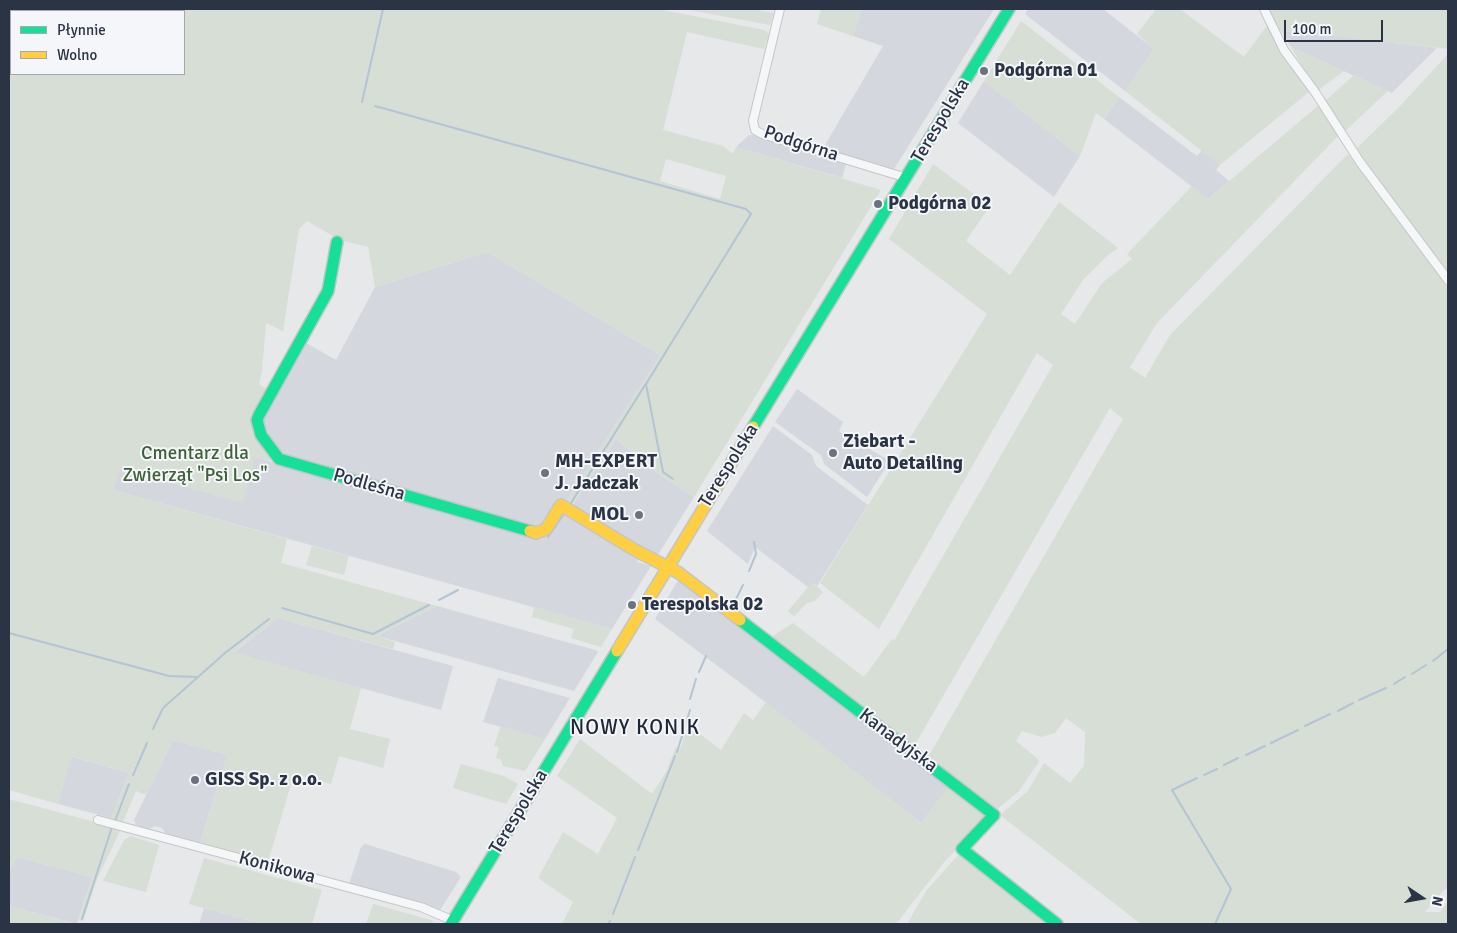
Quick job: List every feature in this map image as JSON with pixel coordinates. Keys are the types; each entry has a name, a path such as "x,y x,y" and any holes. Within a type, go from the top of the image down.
{"street":[{"name":"Podgórna","path":"780,9 753,121 755,130 769,136 907,178"},
{"name":"Terespolska","path":"452,922 667,567 1010,9"},
{"path":"1264,9 1284,50 1315,92 1360,162 1448,280"},
{"name":"Podleśna","path":"337,242 328,291 258,414 257,420 261,435 279,459 536,533 546,529 561,505 667,567"},
{"name":"Kanadyjska","path":"667,567 694,583 994,815 962,849 1057,924"},
{"name":"Konikowa","path":"98,820 421,907 452,922"}],"shaded area":[{"path":"862,9 994,9 894,169 825,149 825,145 883,46 853,36"},
{"path":"1028,9 1103,9 1154,49 1125,91 1025,14"},
{"path":"1281,30 1437,48 1392,93 1291,47"},
{"path":"984,81 1080,156 1054,197 958,123"},
{"path":"1119,97 1197,156 1202,150 1220,165 1216,170 1229,181 1208,199 1104,119"},
{"path":"749,135 757,135 847,161 842,178 736,147"},
{"path":"487,252 660,355 565,503 546,523 537,528 282,456 262,426 262,420 306,343 336,360 375,287"},
{"path":"797,389 843,422 839,431 890,461 867,497 824,464 821,455 775,422"},
{"path":"773,426 812,455 816,466 868,505 817,586 813,583 808,587 755,547 748,564 707,531"},
{"path":"616,439 655,471 694,497 656,558 572,506"},
{"path":"255,457 539,539 545,536 562,512 638,559 637,562 651,566 612,629 113,490 120,469"},
{"path":"680,577 950,785 921,823 655,619"},
{"path":"437,606 598,652 574,691 377,636"},
{"path":"278,618 453,666 441,710 233,653"},
{"path":"498,678 570,698 545,739 483,722"},
{"path":"173,740 227,755 200,843 166,834 162,828 155,826 149,829 136,825 134,820"},
{"path":"71,756 129,773 111,818 58,804"},
{"path":"365,844 456,872 461,877 440,910 349,884 361,847"},
{"path":"17,857 92,877 77,924 9,906 9,872"},
{"path":"204,908 263,924 199,924"}],"green space":[{"name":"Cmentarz dla Zwierząt \"Psi Los\"","path":"9,9 658,9 764,30 769,34 764,49 687,32 663,130 723,146 733,154 736,147 881,190 694,497 655,471 616,439 572,506 565,503 660,355 487,252 375,287 368,247 340,240 307,221 299,229 283,331 266,323 259,384 270,391 254,417 254,433 270,458 269,461 255,457 243,503 120,469 113,490 287,539 281,563 437,606 377,636 395,642 393,649 278,618 233,652 361,688 350,729 390,739 383,768 339,756 331,784 294,774 268,862 200,843 227,755 173,740 146,795 136,791 123,822 111,818 129,773 72,756 58,804 9,790","holes":["666,159 726,176 720,199 660,181"]},
{"path":"684,9 752,9 774,13 770,25"},
{"path":"821,9 862,9 853,36 817,24"},
{"path":"1156,9 1180,9 1244,57 1268,24 1310,91 1220,165 1125,91 1154,49 1137,34"},
{"path":"1269,9 1448,9 1448,49 1276,30"},
{"path":"1021,21 1119,97 1104,119 1096,113 1080,156 984,81"},
{"path":"1291,47 1344,71 1317,91"},
{"path":"1448,54 1448,274 1355,150 1400,106"},
{"path":"1354,75 1388,91 1343,133 1324,102"},
{"path":"1320,104 1339,135 1157,323 1130,367 1145,378 1170,335 1348,154 1448,283 1448,889 1445,889 1425,912 1440,912 1448,902 1448,924 1141,924 1000,815 1028,791 1044,763 1070,783 1084,766 1085,732 1066,718 1055,733 1041,737 1022,731 1016,741 1037,758 1039,762 1019,791 995,811 927,759 1123,419 1110,408 913,748 770,638 793,623 864,677 892,639 894,641 1053,365 1037,353 879,629 820,583 987,314 889,239 933,164 990,206 966,241 1010,275 1059,202 1118,248 1108,255 1083,280 1061,314 1075,324 1102,283 1132,259 1127,254 1192,186 1208,199"},
{"path":"312,546 349,556 344,575 306,565"},
{"path":"813,583 823,592 815,601 807,603 794,616 788,611"},
{"path":"534,607 612,629 601,647 571,638 574,629 532,617"},
{"path":"766,702 921,823 950,785 989,816 945,861 896,924 687,924 683,922 683,924 562,924 573,902 538,878 563,832 598,854 617,818 557,776 580,739 652,794 666,772 676,747 680,749 688,725 721,750 744,713 753,720"},
{"path":"501,726 545,739 525,771 503,766 501,760 496,758 499,747 494,746"},
{"path":"461,764 504,776 518,784 506,804 453,788"},
{"path":"9,799 121,829 97,879 83,921 79,920 92,877 17,857 9,872"},
{"path":"131,836 159,845 146,892 103,881 124,840"},
{"path":"960,853 1051,924 907,924 926,891"},
{"path":"204,858 322,890 312,924 263,924 189,904"},
{"path":"373,904 434,921 432,924 366,924"},
{"path":"9,906 57,919 76,924 9,924"}],"waterway":[{"path":"362,102 383,9"},
{"path":"375,106 746,209 751,214 646,384 663,472 673,479"},
{"path":"571,503 645,385"},
{"path":"548,537 564,514"},
{"path":"749,571 756,554 754,542"},
{"path":"735,601 743,585"},
{"path":"439,600 458,590"},
{"path":"282,608 373,634 429,605"},
{"path":"153,729 163,708 225,653 269,619"},
{"path":"9,633 169,676 198,677"},
{"path":"1433,661 1448,649"},
{"path":"699,672 706,656"},
{"path":"1412,674 1426,665"},
{"path":"1394,684 1405,677"},
{"path":"690,699 696,679"},
{"path":"1359,700 1386,688"},
{"path":"1338,711 1353,703"},
{"path":"684,729 690,710"},
{"path":"1305,726 1330,714"},
{"path":"1271,743 1298,730"},
{"path":"677,752 682,736"},
{"path":"133,775 147,743"},
{"path":"1246,755 1265,746"},
{"path":"638,850 675,756"},
{"path":"1224,765 1238,758"},
{"path":"1204,775 1217,769"},
{"path":"1197,778 1172,790 1231,889 1215,924"},
{"path":"115,821 129,784"},
{"path":"82,919 112,827"},
{"path":"613,914 635,857"}],"traffic: fast":[{"path":"753,427 1009,9"},
{"path":"337,242 328,291 259,415 257,420 261,435 279,459 530,531"},
{"path":"740,620 994,815 962,849 1057,924"},
{"path":"451,924 617,651"}],"traffic: slow":[{"path":"617,651 753,427"},
{"path":"530,531 536,533 546,529 561,505 633,549 679,573 740,620"}],"place":[{"name":"Podgórna 01","path":"984,71"},
{"name":"Podgórna 02","path":"878,204"},
{"name":"Ziebart - Auto Detailing","path":"833,453"},
{"name":"MH-EXPERT J. Jadczak","path":"545,473"},
{"name":"MOL","path":"639,515"},
{"name":"Terespolska 02","path":"632,605"},
{"name":"GISS Sp. z o.o.","path":"195,780"}],"district":[{"name":"NOWY KONIK","path":"635,728"}]}
